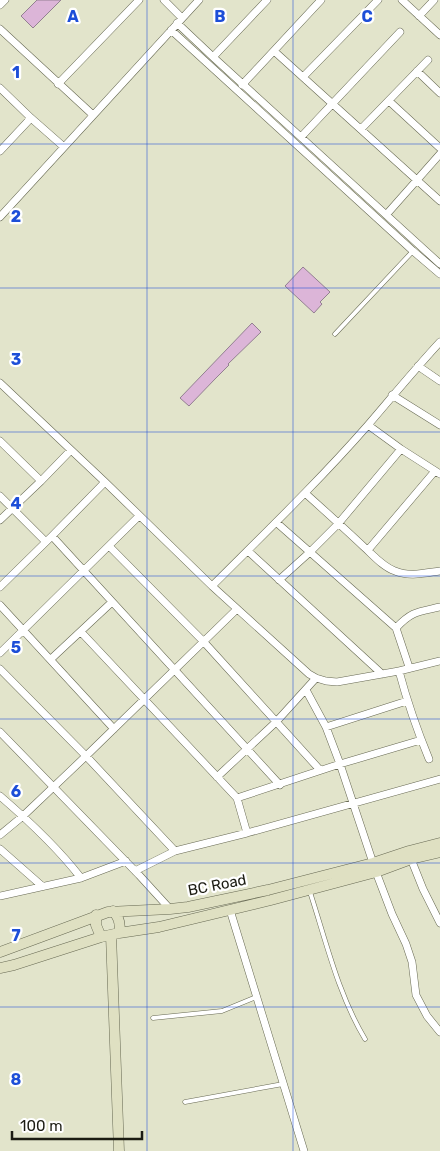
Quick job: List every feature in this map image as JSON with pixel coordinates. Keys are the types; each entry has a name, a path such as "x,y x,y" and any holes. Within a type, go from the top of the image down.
{"street":[{"path":"0,5 5,0"},
{"path":"58,84 139,0"},
{"path":"164,0 213,58 440,264"},
{"path":"0,217 199,0"},
{"path":"213,58 267,0"},
{"path":"242,85 321,0"},
{"path":"302,77 378,0"},
{"path":"402,0 440,35"},
{"path":"419,16 434,0"},
{"path":"0,29 93,115"},
{"path":"171,30 440,274"},
{"path":"301,137 400,32"},
{"path":"274,51 440,201"},
{"path":"361,129 428,60"},
{"path":"417,71 440,93"},
{"path":"0,88 64,147"},
{"path":"389,101 440,148"},
{"path":"1,149 31,118"},
{"path":"386,216 440,154"},
{"path":"212,586 277,523 368,425 440,342"},
{"path":"418,366 440,380"},
{"path":"0,383 212,586 309,674 326,681 337,682 399,671 409,667 440,661"},
{"path":"392,396 440,425"},
{"path":"368,425 437,472 368,550"},
{"path":"0,441 41,481"},
{"path":"279,580 338,524 402,449"},
{"path":"0,520 71,450"},
{"path":"0,587 105,482"},
{"path":"305,493 338,524 394,571 404,574 419,574 440,570"},
{"path":"0,496 84,572 280,785"},
{"path":"0,653 140,516"},
{"path":"277,523 396,628 409,667"},
{"path":"109,546 203,641 320,770"},
{"path":"248,551 382,674"},
{"path":"51,660 112,602"},
{"path":"0,605 114,728"},
{"path":"396,628 412,613 440,607"},
{"path":"0,835 54,787 237,609"},
{"path":"81,632 237,798 247,832"},
{"path":"0,668 86,756 174,851"},
{"path":"399,671 407,701 429,759"},
{"path":"216,777 276,722 316,678"},
{"path":"306,690 326,727 375,867 412,962 416,995 427,1016 440,1032"},
{"path":"326,727 407,701"},
{"path":"0,732 126,861 170,909"},
{"path":"237,798 320,770 421,740"},
{"path":"135,871 174,851 440,779"},
{"path":"0,796 23,816 71,865 80,878"},
{"name":"BC Road","path":"0,952 96,915 113,911 188,907 375,867 409,851 440,844"},
{"path":"0,849 42,886"},
{"path":"2,970 111,935 159,928 309,890 375,867 440,852"},
{"path":"411,859 422,889 440,923"},
{"path":"0,896 80,878 126,861"},
{"path":"230,910 304,1151"},
{"path":"113,911 117,915 120,924 111,935 119,1151"},
{"path":"96,915 96,925 111,935"}],"lane":[{"path":"335,334 413,251"},
{"path":"309,890 344,1000 365,1039"},
{"path":"153,1018 222,1011 256,996"},
{"path":"185,1102 284,1084"}],"building":[{"path":"37,0 61,0 33,28 21,16"},
{"path":"303,267 330,292 320,302 322,304 314,313 285,286"},
{"path":"252,323 261,332 189,406 180,398"}]}
